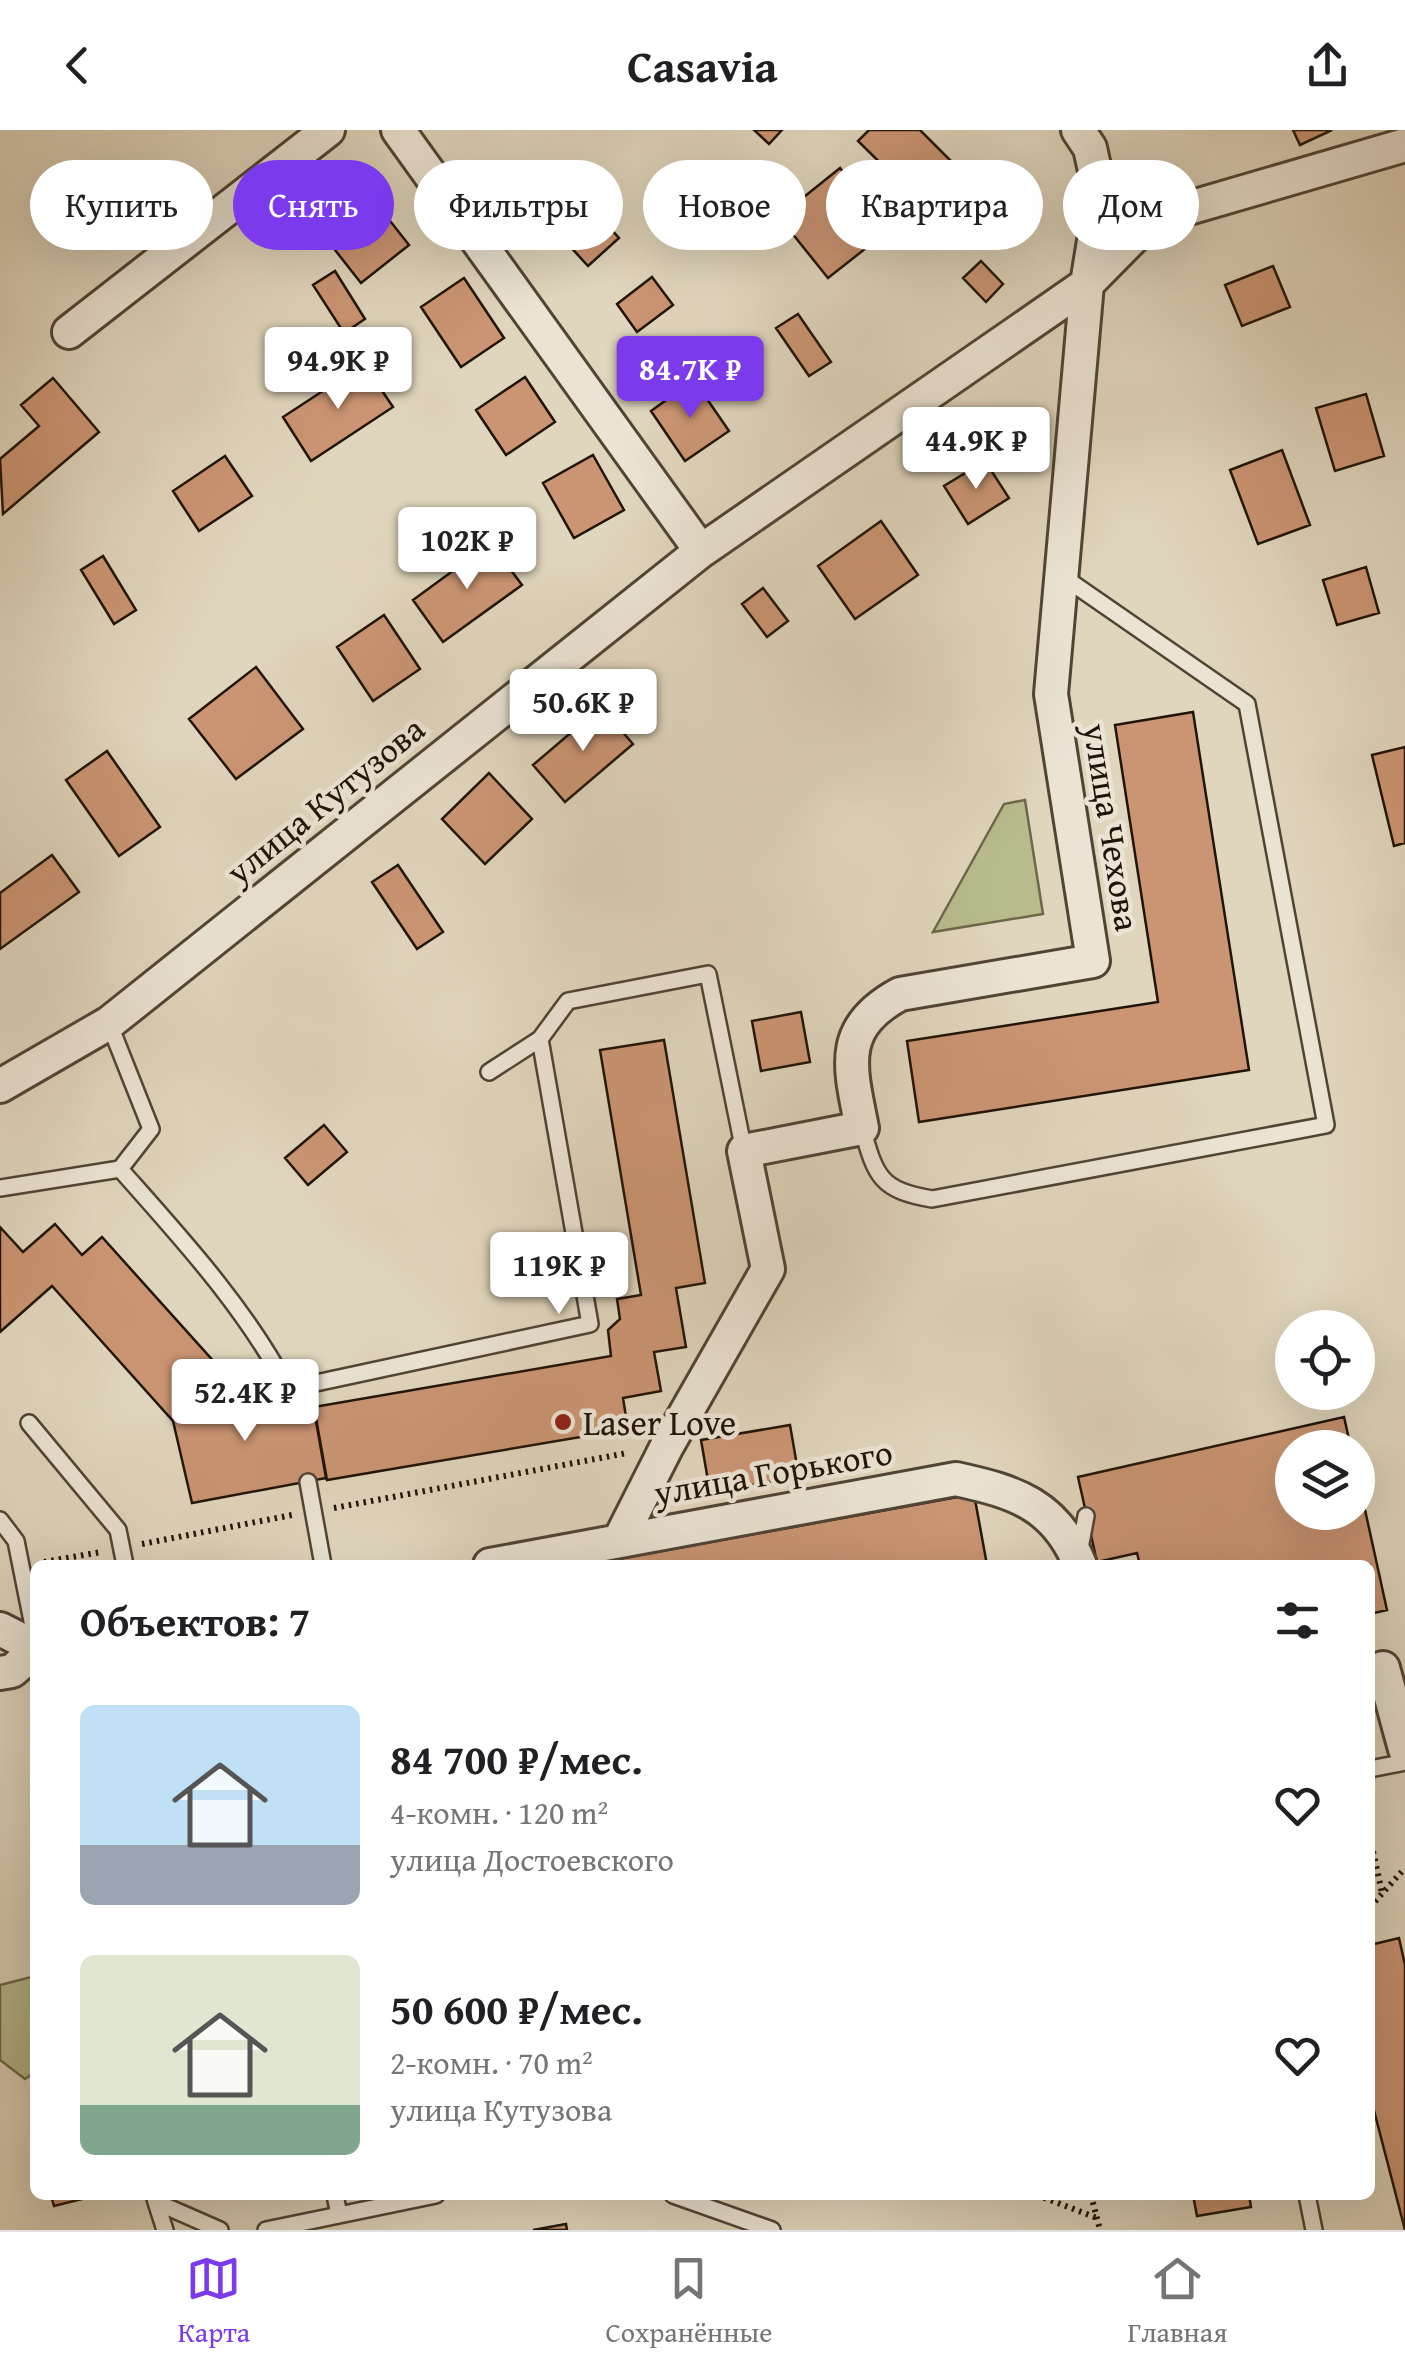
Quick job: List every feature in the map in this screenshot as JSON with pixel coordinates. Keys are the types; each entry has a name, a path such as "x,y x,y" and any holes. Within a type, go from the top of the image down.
{"street":[{"path":"68,332 328,130"},
{"path":"398,130 701,552"},
{"name":"улица Чехова","path":"862,1128 850,1064 856,1034 872,1009 900,994 1093,961 1050,694 1087,284 1101,198 1090,148 1078,130"},
{"name":"улица Кутузова","path":"0,1086 109,1024 701,552 1087,284 1151,219 1405,145"},
{"path":"620,1541 667,1446 768,1269 744,1150 862,1128"},
{"name":"улица Горького","path":"517,1560 956,1479 998,1488 1073,1520 1079,1560"},
{"path":"0,1629 30,1646"},
{"path":"0,1673 12,1671 30,1654"},
{"path":"1386,1665 1405,1749"}],"lane":[{"path":"862,1128 874,1170 896,1192 932,1199 1326,1125 1247,704 1059,574"},
{"path":"489,1072 540,1039 568,1002 708,974 744,1150"},
{"path":"0,1188 120,1168 151,1129 109,1024"},
{"path":"288,1388 590,1324 540,1039"},
{"path":"120,1168 254,1331 288,1388 295,1414"},
{"path":"29,1424 118,1530 124,1560"},
{"path":"308,1482 322,1560"},
{"path":"0,1520 16,1541 30,1611"},
{"path":"1375,1768 1405,1762"},
{"path":"155,2200 165,2230"},
{"path":"157,2200 220,2230"},
{"path":"336,2200 340,2215"},
{"path":"266,2230 412,2200"},
{"path":"688,2200 772,2230"},
{"path":"1307,2200 1314,2230"}],"path":[{"path":"1375,1861 1382,1894"},
{"path":"1375,1902 1405,1868"},
{"path":"1050,2200 1097,2218"},
{"path":"1092,2200 1100,2230"}],"green space":[{"path":"1025,800 1043,914 933,932 1004,804"},
{"path":"30,1977 30,2076 25,2079 0,2060 0,1985"}],"building":[{"path":"754,130 782,130 769,144"},
{"path":"869,130 920,130 950,160 877,160 858,141"},
{"path":"1293,130 1332,130 1300,145"},
{"path":"826,179 826,250 864,250 828,278 806,250 806,195"},
{"path":"394,226 409,245 361,283 335,250 394,250"},
{"path":"573,250 606,250 588,266"},
{"path":"981,261 1003,284 986,302 963,278"},
{"path":"1273,266 1290,307 1242,326 1225,285"},
{"path":"335,271 365,319 344,333 313,285"},
{"path":"652,277 673,305 637,332 617,304"},
{"path":"464,278 504,338 461,367 421,307"},
{"path":"798,314 831,362 809,376 776,328"},
{"path":"364,364 393,407 311,461 283,417"},
{"path":"525,377 555,422 506,455 476,410"},
{"path":"53,378 99,432 3,514 0,459 39,426 21,405"},
{"path":"694,380 729,431 685,461 651,411"},
{"path":"1366,394 1384,456 1335,471 1316,408"},
{"path":"1282,450 1310,525 1258,544 1230,470"},
{"path":"593,455 624,510 574,538 543,483"},
{"path":"225,456 252,496 199,531 173,491"},
{"path":"985,461 1009,498 968,524 944,486"},
{"path":"881,521 918,575 855,619 818,566"},
{"path":"491,543 522,585 443,642 413,600"},
{"path":"103,556 136,610 114,624 81,570"},
{"path":"1366,567 1379,613 1337,625 1323,580"},
{"path":"763,588 788,621 767,637 742,604"},
{"path":"384,615 420,669 373,701 337,647"},
{"path":"256,667 303,729 236,779 189,719"},
{"path":"601,707 633,744 565,802 533,765"},
{"path":"1193,712 1249,1070 919,1122 907,1041 1158,1002 1115,725"},
{"path":"1405,747 1405,843 1394,846 1372,755"},
{"path":"107,751 160,827 119,856 66,780"},
{"path":"489,773 532,819 485,864 442,819"},
{"path":"52,855 79,892 0,949 0,893"},
{"path":"398,865 443,932 417,949 372,882"},
{"path":"801,1012 810,1062 761,1071 752,1021"},
{"path":"664,1040 705,1283 676,1288 686,1347 654,1352 661,1391 623,1398 628,1429 327,1480 314,1407 611,1356 608,1330 620,1319 617,1299 641,1295 600,1050"},
{"path":"324,1125 347,1152 308,1185 285,1158"},
{"path":"55,1224 82,1255 102,1237 225,1374 173,1421 52,1286 0,1332 0,1227 23,1252"},
{"path":"225,1374 249,1395 277,1390 282,1416 314,1410 326,1478 192,1503 173,1421"},
{"path":"1344,1417 1347,1430 1286,1430"},
{"path":"790,1425 799,1477 710,1492 701,1440"},
{"path":"1275,1433 1275,1530 1369,1530 1387,1610 1375,1613 1375,1560 1139,1560 1137,1553 1097,1560 1078,1477"},
{"path":"974,1494 986,1560 612,1560"},
{"path":"1399,1938 1405,1965 1405,2230 1375,2114 1375,1944"},
{"path":"52,2200 78,2200 54,2206"},
{"path":"1194,2200 1250,2200 1251,2207 1197,2216"},
{"path":"566,2224 567,2230 533,2230"}],"place":[{"name":"Laser Love","path":"563,1422"}]}
